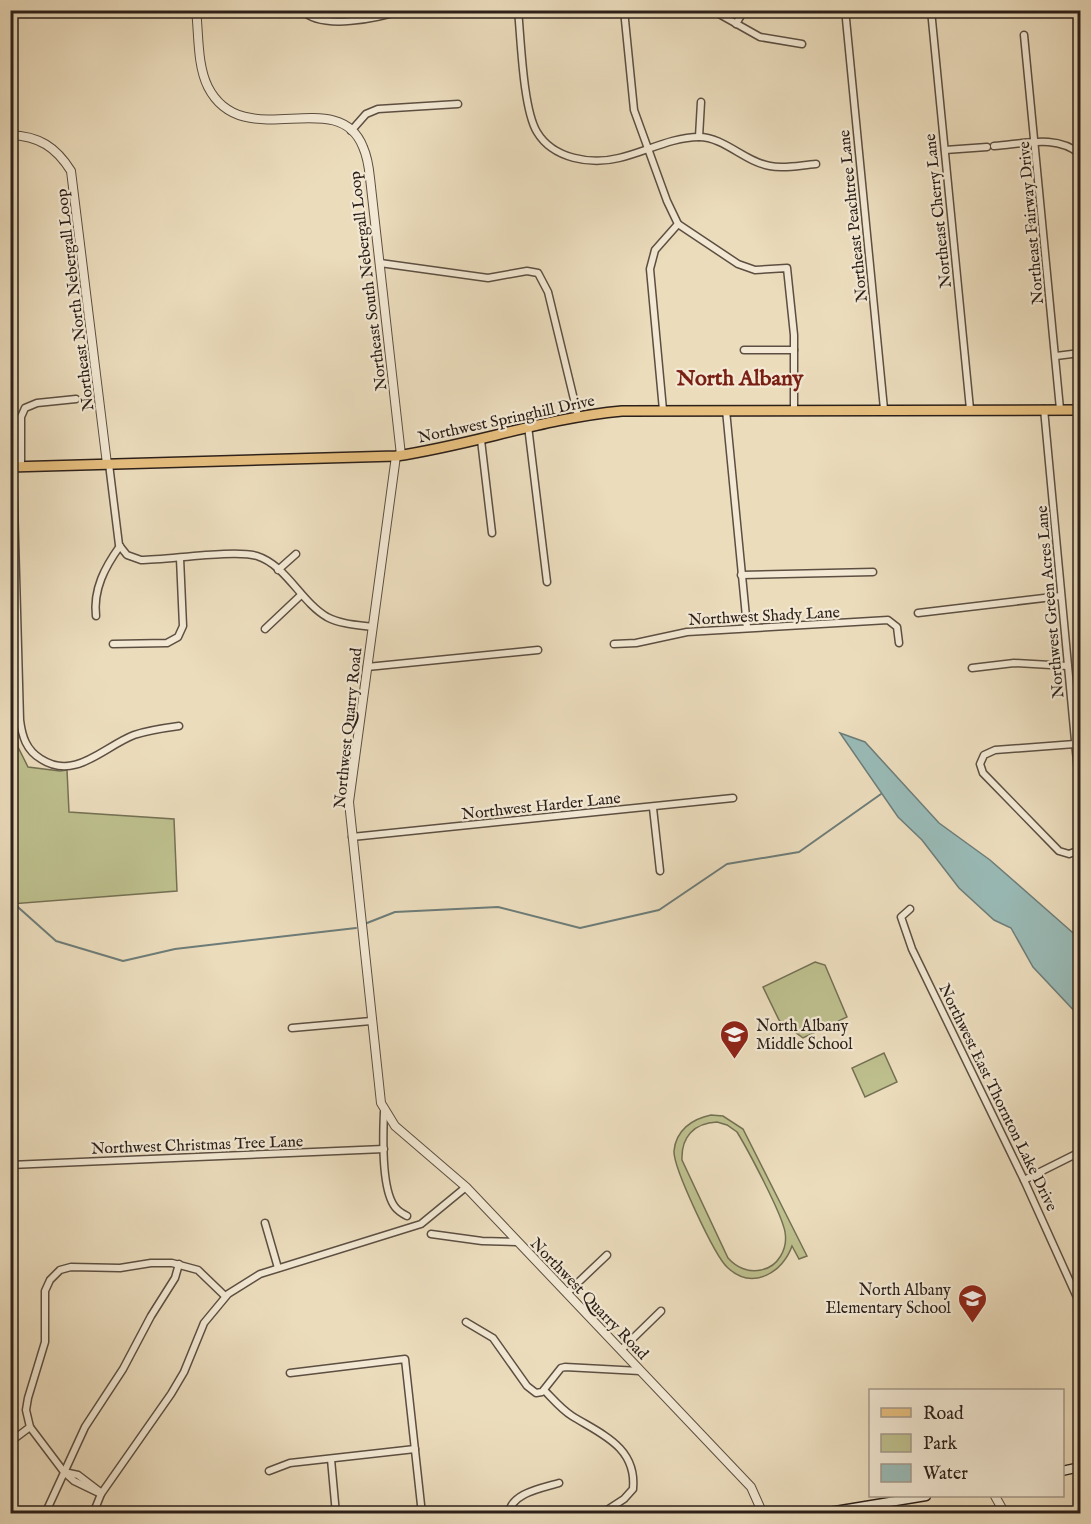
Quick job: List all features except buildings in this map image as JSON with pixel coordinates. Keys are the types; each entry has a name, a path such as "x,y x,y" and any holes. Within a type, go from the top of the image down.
{"main road":[{"name":"Northwest Springhill Drive","path":"15,467 398,455 481,440 528,426 578,416 663,410 1080,410"},
{"path":"1064,1471 1080,1467"},
{"path":"817,1514 871,1510 922,1497"}],"street":[{"path":"196,10 206,81 214,97 226,109 242,118 260,121 331,118 351,131 366,114 378,109 458,104"},
{"path":"302,10 319,20 370,19 403,10"},
{"path":"369,10 370,19"},
{"path":"518,10 531,118 544,141 560,152 590,161 608,160 649,151 677,140 699,137 720,143 770,166 816,164"},
{"path":"624,10 634,110 678,224 728,259 748,268 764,271 787,267 794,350 794,410"},
{"path":"712,10 760,37 802,44"},
{"path":"736,24 744,10"},
{"name":"Northeast Cherry Lane","path":"931,10 970,409"},
{"name":"Northeast Peachtree Lane","path":"846,20 884,409"},
{"name":"Northeast Fairway Drive","path":"1024,35 1060,409"},
{"path":"699,137 701,102"},
{"name":"Northeast South Nebergall Loop","path":"351,131 363,146 369,169 398,455"},
{"name":"Northeast North Nebergall Loop","path":"10,135 34,138 51,146 63,158 73,178 108,464"},
{"path":"945,150 1036,142 1062,143 1080,154"},
{"path":"663,410 650,269 656,250 678,224"},
{"path":"380,263 488,278 527,270 538,273 548,292 578,416"},
{"path":"744,350 794,350"},
{"path":"1056,356 1080,353"},
{"path":"76,399 37,403 25,408 21,417 15,467 21,729 26,744 38,758 56,766 75,766 134,735 179,726"},
{"name":"Northwest Green Acres Lane","path":"1044,409 1080,794"},
{"path":"726,410 747,627"},
{"path":"528,426 547,582"},
{"path":"481,440 492,533"},
{"name":"Northwest Quarry Road","path":"398,455 351,783 352,837 378,1090 384,1112 384,1149 390,1196 395,1207 406,1216"},
{"path":"108,464 120,546 134,558 250,554 259,556 278,570 301,595 333,620 372,627"},
{"path":"96,616 94,604 98,587 106,567 120,546"},
{"path":"278,570 296,554"},
{"path":"113,644 167,643 178,637 183,626 180,558"},
{"path":"741,575 873,572"},
{"path":"265,629 301,595"},
{"path":"918,613 1061,596"},
{"name":"Northwest Shady Lane","path":"614,644 636,644 687,632 888,620 897,627 899,643"},
{"path":"367,667 538,650"},
{"path":"972,668 1014,663 1068,666"},
{"path":"1075,744 995,750 984,755 980,764 983,773 1049,843 1065,853 1074,854 1080,850"},
{"name":"Northwest Harder Lane","path":"352,837 653,808 733,798"},
{"path":"653,808 660,871"},
{"name":"Northwest East Thornton Lake Drive","path":"910,909 901,917 906,934 1024,1180 1080,1304"},
{"path":"292,1028 371,1021"},
{"name":"Northwest Quarry Road","path":"384,1112 400,1132 466,1187 751,1487 763,1514"},
{"name":"Northwest Christmas Tree Lane","path":"10,1166 384,1149"},
{"path":"1024,1180 1080,1152"},
{"path":"93,1514 101,1494 175,1386 204,1323 225,1296 252,1278 278,1268 421,1224 466,1187"},
{"path":"265,1223 278,1268"},
{"path":"431,1234 482,1241 517,1242"},
{"path":"567,1293 607,1255"},
{"path":"101,1494 74,1481 64,1472 30,1427 27,1404 45,1342 45,1290 50,1280 60,1270 71,1267 120,1268 151,1263 179,1264 198,1270 225,1296"},
{"path":"45,1514 85,1427 123,1369 141,1331 175,1278 179,1264"},
{"path":"621,1350 661,1311"},
{"path":"466,1322 493,1338 527,1386 536,1393 544,1390 561,1368 565,1367 640,1371"},
{"path":"291,1372 405,1359 422,1514"},
{"path":"544,1390 563,1410 617,1443 627,1455 633,1476 633,1489 624,1499 601,1514"},
{"path":"10,1442 30,1427"},
{"path":"269,1471 290,1463 415,1449"},
{"path":"331,1459 336,1514"},
{"path":"509,1514 509,1506 515,1499 559,1483"},
{"path":"996,1497 1005,1514"}],"green space":[{"path":"11,559 18,747 28,767 67,770 69,812 174,819 177,891 11,904"},
{"path":"815,962 825,965 847,1017 803,1038 779,1020 763,987"},
{"path":"884,1053 897,1082 865,1097 852,1068"},
{"path":"723,1116 743,1129 807,1256 799,1259 792,1246 782,1264 757,1278 738,1275 722,1260 687,1192 675,1160 675,1144 682,1131 691,1123 704,1117","holes":["717,1122 737,1132 783,1223 786,1238 783,1251 777,1261 761,1270 751,1271 728,1258 682,1160 684,1144 696,1128"]}],"water":[{"path":"840,733 865,742 939,823 990,860 1080,939 1080,1017 1033,967 1011,928 994,920 959,888 922,840 898,817"}],"waterway":[{"path":"367,923 395,912 498,907 580,928 659,910 727,864 799,852 881,794"},
{"path":"10,900 56,941 123,961 175,949 356,928"}],"place":[{"name":"North Albany Middle School","path":"735,1060"},
{"name":"North Albany Elementary School","path":"972,1324"}],"district":[{"name":"North Albany","path":"740,377"}]}
